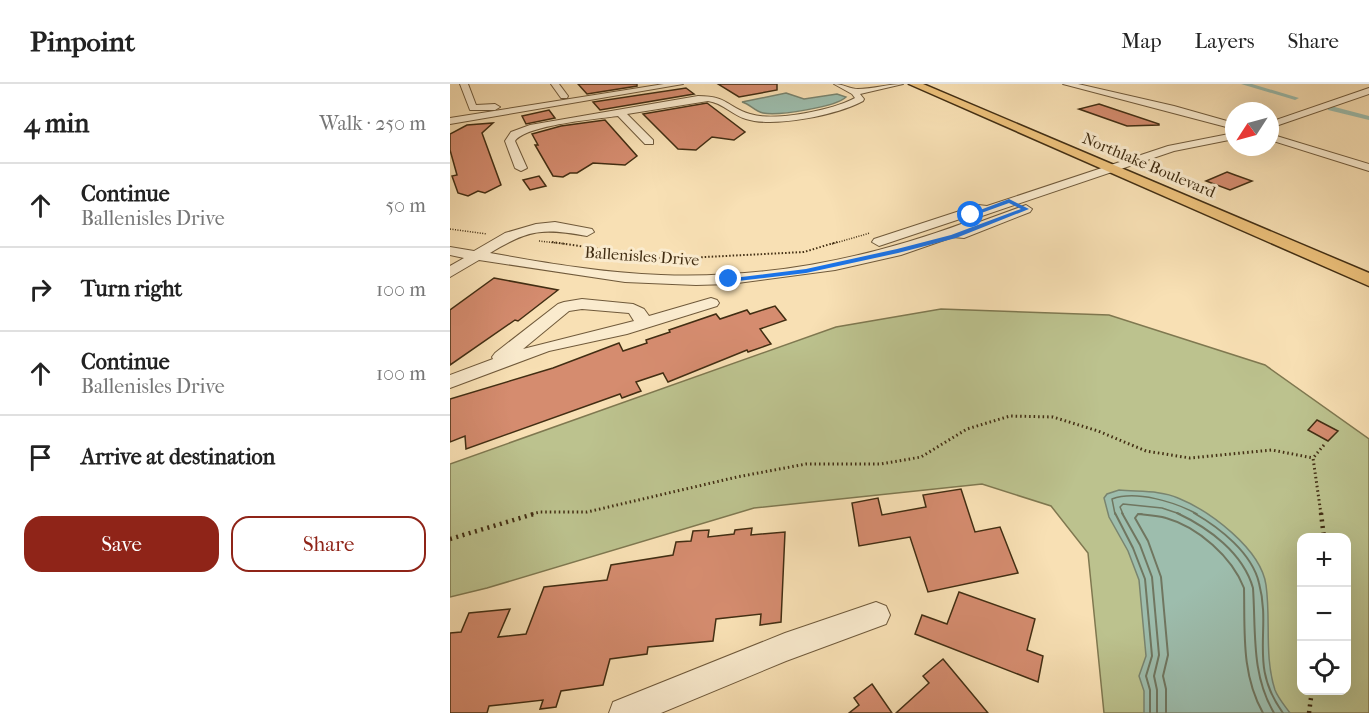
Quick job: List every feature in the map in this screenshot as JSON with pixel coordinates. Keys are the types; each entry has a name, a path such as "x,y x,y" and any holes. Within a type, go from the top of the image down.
{"main road":[{"name":"Northlake Boulevard","path":"914,84 1120,168 1139,168 1282,227"},
{"name":"Northlake Boulevard","path":"935,84 1369,280"}],"street":[{"path":"464,84 471,106 475,109 640,84"},
{"path":"555,84 564,96"},
{"path":"450,121 679,84"},
{"path":"521,168 510,141 515,134 536,126 692,99 711,98 726,102 750,117 778,119 853,104 860,98 854,91 838,84"},
{"path":"854,91 886,84"},
{"path":"854,91 899,84"},
{"path":"1067,84 1171,108 1225,130"},
{"path":"1279,122 1369,91"},
{"path":"620,112 649,142"},
{"path":"1120,168 1194,142 1225,135"},
{"path":"1139,168 1225,136"},
{"path":"1279,140 1369,168"},
{"name":"Ballenisles Drive","path":"450,251 611,275 665,279 729,279 806,271 898,251 939,231 970,220 1009,200 1120,168"},
{"name":"Ballenisles Drive","path":"970,220 1026,209 1120,168"},
{"path":"876,237 1009,200 1026,209"},
{"path":"898,251 954,237 1026,209"},
{"path":"450,273 508,237 534,228 552,226 587,232"},
{"name":"Ballenisles Drive","path":"450,239 599,264 652,268 713,268 795,261 876,237 939,231"},
{"path":"450,382 544,347 644,324 711,303"},
{"path":"485,370 557,311 573,305 633,309 638,312 644,324"},
{"path":"624,713 785,647 876,615"}],"path":[{"path":"450,229 594,247 666,259 804,252 876,237"},
{"path":"450,539 540,512 587,512 795,466 880,464 921,457 967,429 1010,416 1053,417 1098,431 1146,451 1190,458 1272,450 1312,458"},
{"path":"1312,458 1324,445"},
{"path":"1312,458 1323,533"},
{"path":"1309,713 1311,695"}],"green space":[{"path":"941,309 1109,315 1265,365 1369,439 1369,713 1104,713 1088,553 1051,506 982,484 754,508 450,597 450,464 836,327"}],"water":[{"path":"786,93 804,99 837,94 846,97 831,104 806,110 770,114 757,111 742,102"},
{"path":"1119,490 1164,494 1191,504 1219,522 1255,558 1266,585 1272,677 1276,693 1290,713 1144,713 1144,691 1139,676 1146,656 1139,580 1128,551 1109,517 1104,498 1107,494"}],"building":[{"path":"578,84 637,84 637,86 587,94"},
{"path":"718,84 777,84 777,90 739,97"},
{"path":"686,88 694,94 600,110 593,102"},
{"path":"707,103 745,132 734,140 712,137 696,150 678,149 643,114"},
{"path":"1099,104 1159,125 1127,126 1079,109"},
{"path":"549,110 555,118 526,124 522,116"},
{"path":"605,120 637,156 625,165 593,163 577,173 570,173 563,177 553,176 535,145 538,145 532,134 561,126"},
{"path":"493,123 482,133 501,185 485,193 478,191 468,196 458,193 452,176 457,175 450,150 450,134 467,125"},
{"path":"1227,172 1252,181 1230,190 1206,181"},
{"path":"539,176 546,186 530,190 523,180"},
{"path":"494,278 558,290 518,321 515,320 450,365 450,310"},
{"path":"775,306 786,320 760,329 771,344 748,352 747,350 668,382 663,373 636,382 641,391 622,398 620,394 466,449 465,436 450,442 450,399 553,368 619,343 623,351 647,343 646,340 670,332 669,330 716,314 720,319 747,310 750,314"},
{"path":"1317,420 1338,431 1328,441 1308,430"},
{"path":"961,489 975,532 1000,527 1018,573 928,592 910,537 859,546 852,503 878,498 882,515 926,507 923,495"},
{"path":"752,528 751,535 785,532 781,622 760,625 761,614 716,619 713,641 648,647 647,654 610,659 603,685 561,691 556,707 540,709 543,700 489,706 487,713 450,713 450,633 461,632 469,613 510,609 498,637 526,634 544,587 607,580 611,565 673,555 676,542 691,541 693,531 709,530 708,537 734,534 735,530"},
{"path":"959,592 1035,619 1027,650 1043,656 1038,682 915,634 922,615 947,624"},
{"path":"943,659 988,713 896,713 929,683 923,676"},
{"path":"872,684 892,713 849,713 859,705 854,698"}],"waterway":[{"path":"1244,84 1295,98"},
{"path":"1331,108 1369,118"}],"route":[{"path":"729,279 806,271 843,264 954,237 1026,209 1009,200 971,215"}]}
